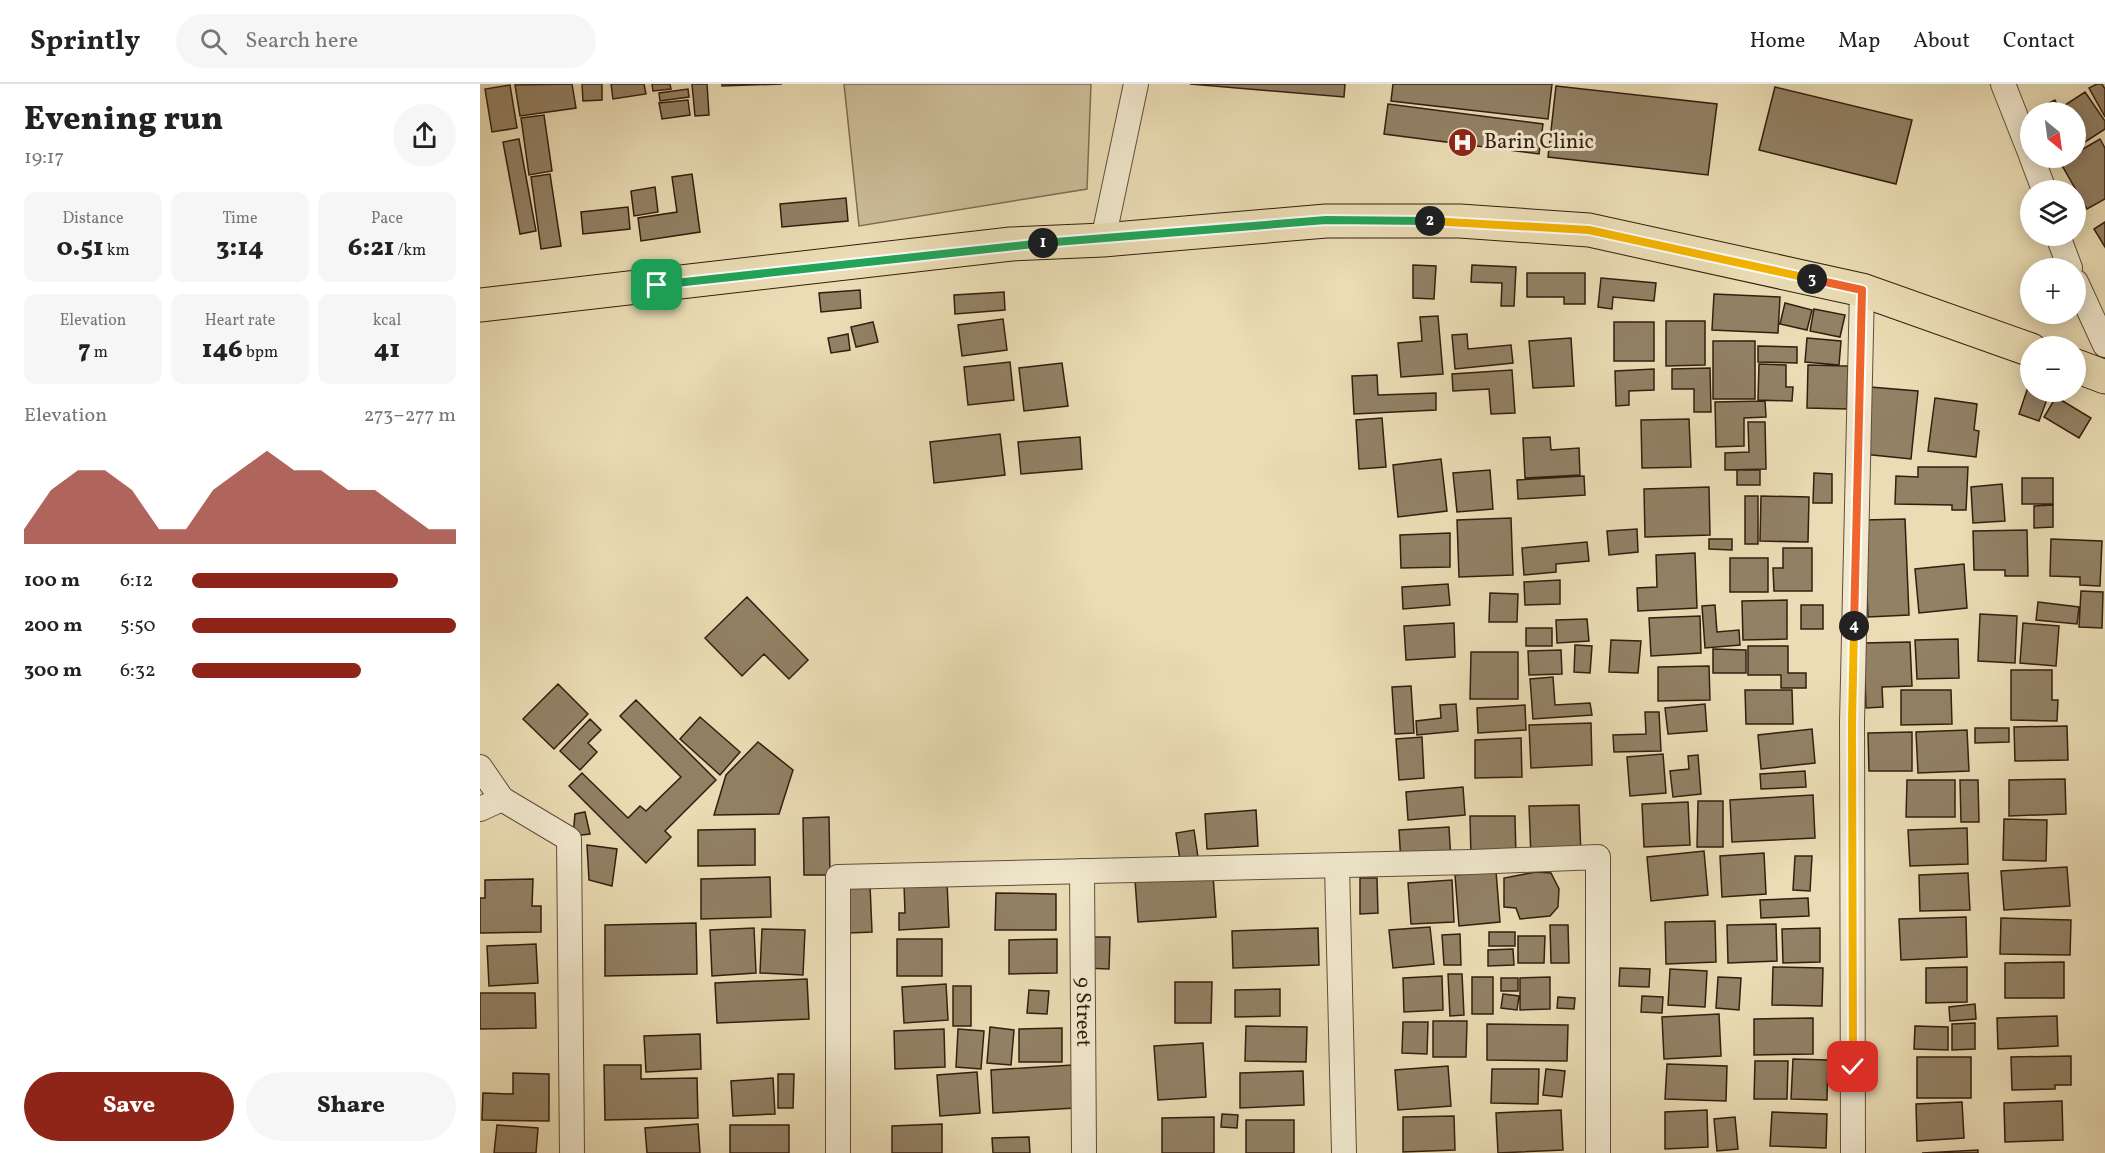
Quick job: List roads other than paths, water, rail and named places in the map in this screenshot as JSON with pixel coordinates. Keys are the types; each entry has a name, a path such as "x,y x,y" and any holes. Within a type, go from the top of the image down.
{"main road":[{"path":"480,305 1011,244 1103,240 1326,220 1460,221 1589,230 1862,290 2020,346"},
{"path":"2086,369 2105,376"}],"street":[{"path":"1103,240 1136,84"},
{"path":"2003,84 2020,126"},
{"path":"1854,1153 1852,722 1862,290"},
{"path":"2086,304 2105,345"},
{"path":"480,767 502,799 569,839 572,1153"},
{"path":"480,809 502,799"},
{"path":"838,1153 838,877 1337,866 1598,857 1598,1153"},
{"path":"1337,866 1344,1153"},
{"name":"9 Street","path":"1082,871 1084,1153"}],"place":[{"name":"Barin Clinic","path":"1463,142"}]}
